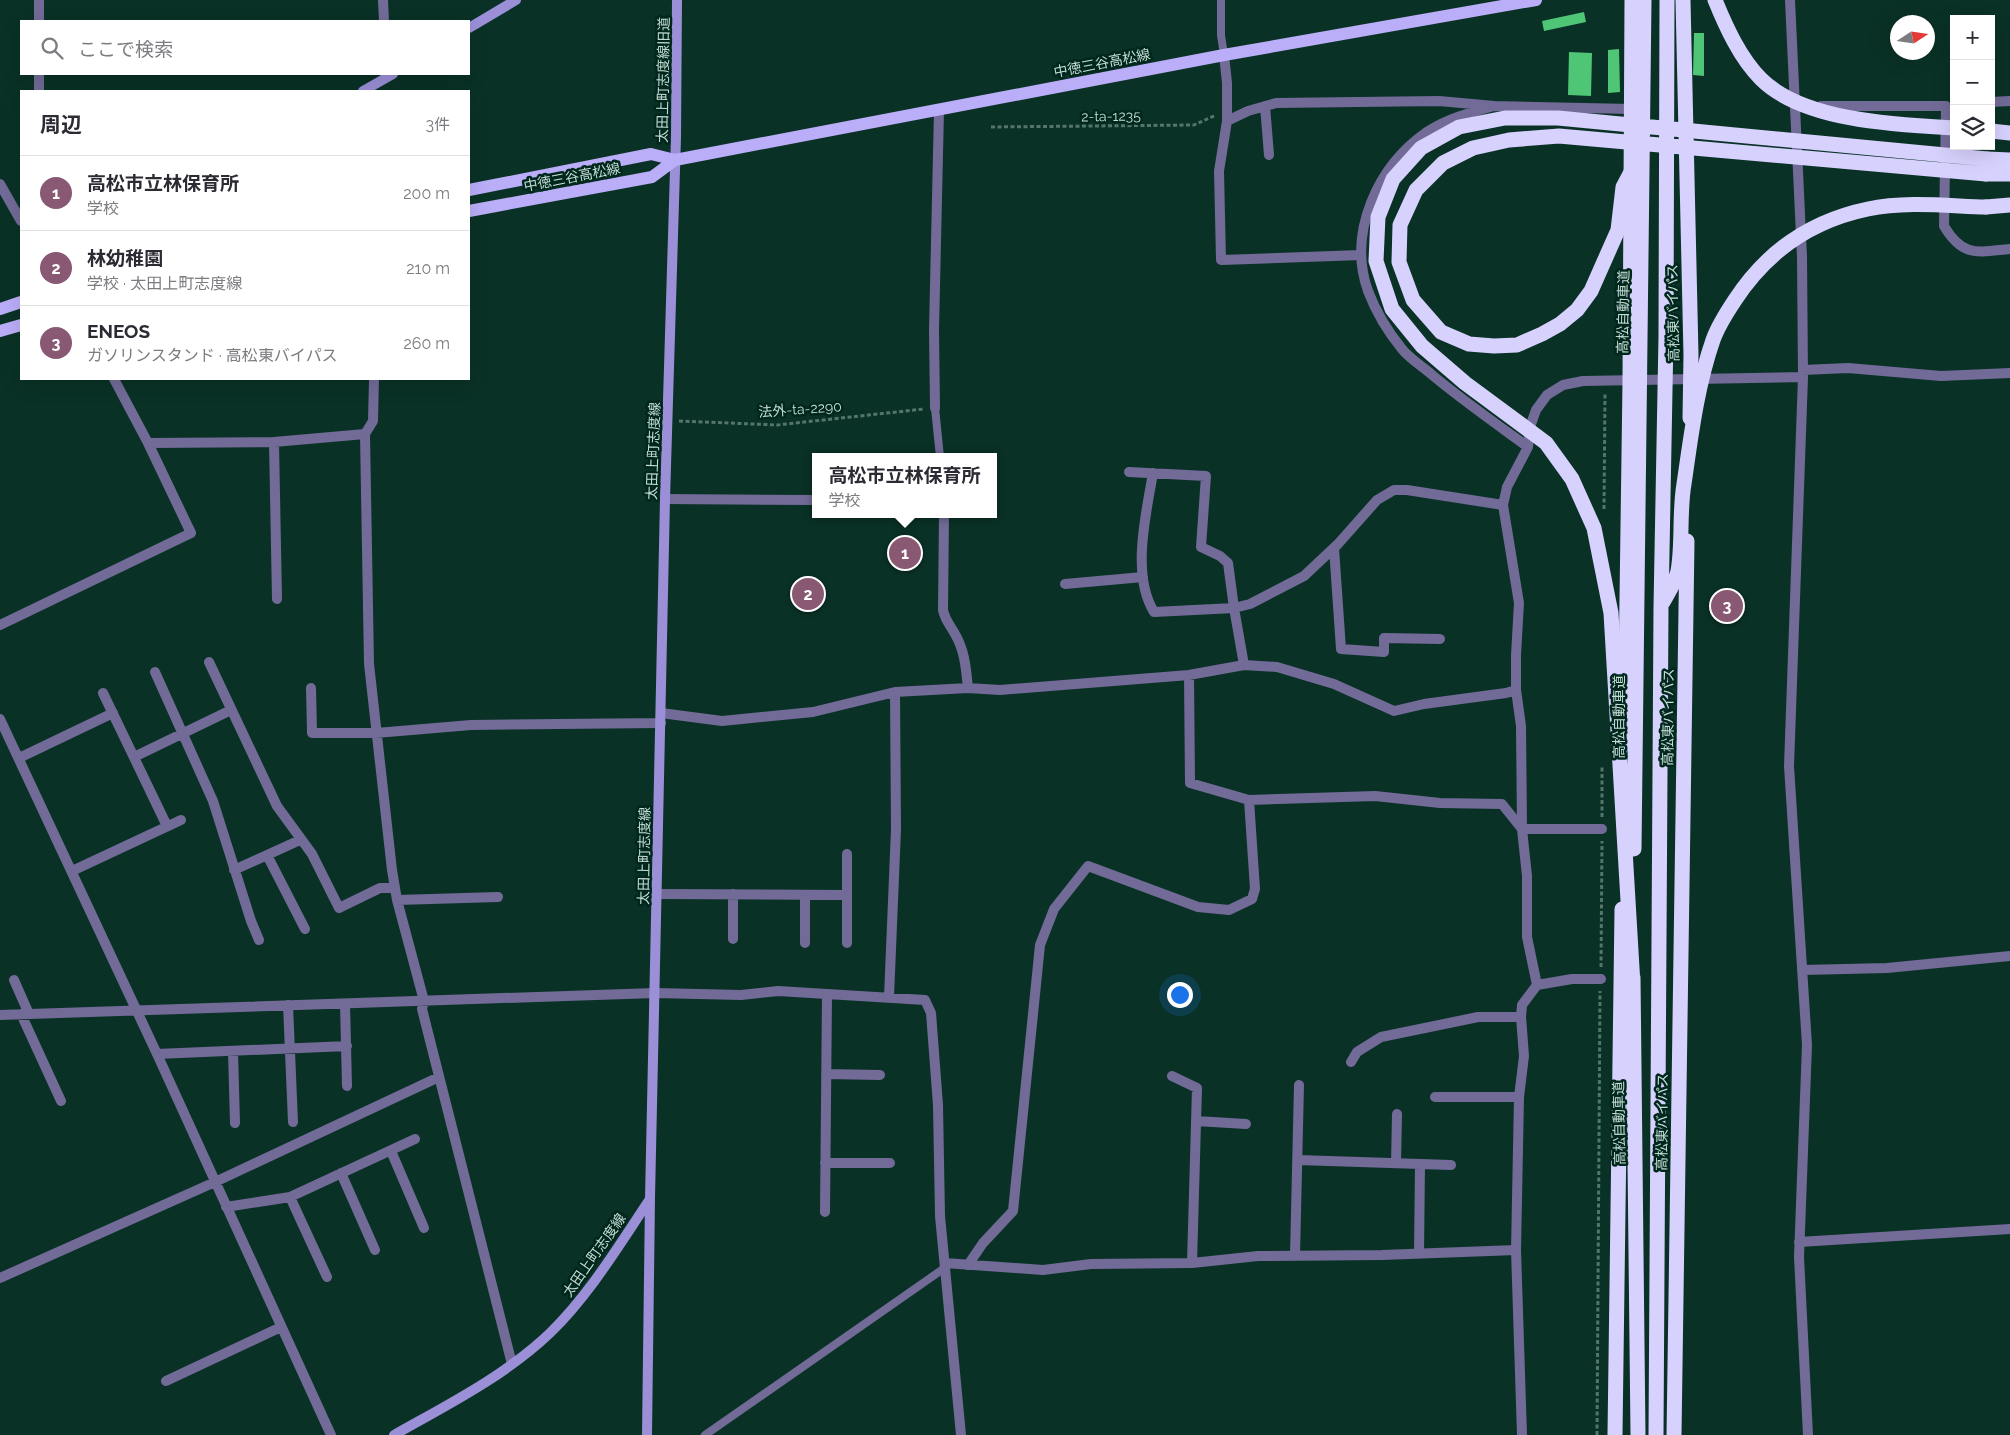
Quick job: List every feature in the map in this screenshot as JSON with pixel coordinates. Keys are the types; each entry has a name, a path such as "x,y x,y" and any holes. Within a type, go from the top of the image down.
{"highway":[{"path":"1615,1435 1630,381 1632,0"},
{"name":"高松自動車道","path":"1638,1435 1633,985 1644,0"},
{"path":"1656,1435 1661,607 1666,336 1667,0"},
{"name":"高松東バイパス","path":"1674,1435 1690,380 1683,0"},
{"path":"1715,0 1730,37 1761,78 1787,99 1831,113 1878,122 1950,128"},
{"path":"1633,985 1611,613 1594,528 1572,479 1546,444 1465,383 1422,346 1392,308 1376,261 1378,217 1393,179 1421,148 1458,127 1505,118 1558,118 1986,167 2010,174"},
{"path":"1995,131 2010,133"},
{"path":"1641,152 1623,187 1618,230 1591,291 1576,310 1560,324 1516,345 1469,344 1441,332 1413,300 1399,262 1400,225 1416,190 1443,163 1473,148 1509,140 1559,136 1986,167 2010,160"},
{"path":"1661,607 1678,573 1683,487 1703,370 1714,337 1728,310 1766,260 1786,244 1812,228 1869,208 1902,205 2010,205"}],"main road":[{"path":"470,27 516,0"},
{"name":"太田上町志度線旧道","path":"675,160 677,0"},
{"name":"中徳三谷高松線","path":"470,190 651,154 675,160 1224,55 1536,0"},
{"path":"374,88 388,75"},
{"name":"中徳三谷高松線","path":"470,212 652,177 675,160"},
{"name":"太田上町志度線","path":"394,1435 468,1393 512,1364 549,1334 583,1298 650,1198 665,499 675,160"},
{"path":"0,309 20,302"},
{"path":"0,331 20,325"},
{"path":"647,1435 650,1198"}],"street":[{"path":"39,0 39,20"},
{"path":"382,0 384,20"},
{"path":"1790,0 1802,257 1803,373 1789,766 1807,1045 1799,1242 1808,1435"},
{"path":"1224,55 1228,121 1219,171 1221,260 1361,255"},
{"path":"39,75 39,90"},
{"path":"1228,121 1248,111 1276,102 1439,101 1494,106 1632,110"},
{"path":"1995,102 2010,101"},
{"path":"1265,106 1269,155"},
{"path":"1494,106 1465,114 1428,131 1389,168 1375,192 1363,228 1361,255 1368,290 1383,323 1404,352 1454,393 1528,447"},
{"path":"1794,106 1950,106 1944,226 1958,244 1973,252 2010,248"},
{"path":"935,408 934,330 939,110"},
{"path":"0,184 20,216"},
{"path":"1537,985 1528,937 1527,876 1522,829 1521,726 1516,690 1516,655 1520,603 1504,505 1507,487 1528,447 1530,427 1536,410 1547,395 1562,384 1583,381 1690,380 1803,373 1848,368 1941,376 2010,372"},
{"path":"0,625 191,533 115,380"},
{"path":"374,380 373,422 365,434 369,664 395,888 424,1001 422,1009 512,1364"},
{"path":"148,444 274,442 365,434"},
{"path":"274,442 277,599"},
{"path":"1129,472 1206,476 1201,547 1220,556 1228,563 1244,665"},
{"path":"1153,474 1143,538 1143,577 1150,605 1154,612 1234,608 1250,604 1304,576 1334,548 1377,500 1394,490 1420,491 1504,505"},
{"path":"665,499 812,500"},
{"path":"944,518 942,610 945,620 955,634 963,652 968,688"},
{"path":"1334,548 1340,649 1384,652 1384,638 1440,638"},
{"path":"1065,584 1143,577"},
{"path":"209,662 277,806 312,854 339,908 380,888 395,888"},
{"path":"311,688 312,733 376,733 471,725 661,718 722,721 813,712 895,692 968,688 1000,690 1189,675 1244,665 1277,667 1318,679 1334,684 1394,711 1424,704 1516,690"},
{"path":"155,672 213,800 251,921 260,940"},
{"path":"1189,675 1190,783 1249,800 1375,796 1440,803 1502,804 1522,829"},
{"path":"889,997 896,829 895,692"},
{"path":"103,693 166,826"},
{"path":"134,757 231,710"},
{"path":"19,758 113,713"},
{"path":"0,718 157,1054 331,1435"},
{"path":"968,1265 983,1243 1014,1211 1040,945 1054,909 1088,866 1198,907 1228,910 1252,900 1255,889 1249,800"},
{"path":"72,871 181,820"},
{"path":"1522,829 1602,829"},
{"path":"234,870 268,857 300,840"},
{"path":"847,854 847,943"},
{"path":"268,857 305,929"},
{"path":"657,894 847,895"},
{"path":"733,894 733,939"},
{"path":"805,895 806,943"},
{"path":"397,900 498,898"},
{"path":"1802,970 1887,968 2010,956"},
{"path":"1523,1435 1516,1250 1519,1097 1524,1056 1522,1005 1537,985 1572,979 1600,979"},
{"path":"14,980 25,1014 61,1102"},
{"path":"0,1015 655,993 741,995 778,991 925,1000 931,1013 938,1105 940,1216 961,1435"},
{"path":"825,1212 826,994"},
{"path":"346,1004 348,1086"},
{"path":"288,1006 293,1122"},
{"path":"1351,1062 1357,1052 1381,1037 1478,1017 1521,1017"},
{"path":"157,1054 347,1046"},
{"path":"233,1051 235,1123"},
{"path":"826,1074 880,1075"},
{"path":"0,1278 215,1182 439,1076"},
{"path":"1172,1076 1197,1088 1192,1263"},
{"path":"1295,1256 1299,1084"},
{"path":"1435,1097 1519,1097"},
{"path":"1396,1163 1397,1114"},
{"path":"1196,1121 1246,1124"},
{"path":"226,1207 290,1197 415,1139"},
{"path":"391,1151 424,1228"},
{"path":"1298,1160 1451,1165"},
{"path":"825,1163 890,1163"},
{"path":"1419,1254 1420,1164"},
{"path":"341,1173 375,1250"},
{"path":"290,1197 327,1277"},
{"path":"1799,1242 2010,1229"},
{"path":"946,1265 1043,1270 1091,1264 1192,1263 1258,1256 1419,1254 1516,1250"},
{"path":"166,1381 281,1327"}],"lane":[{"path":"1220,0 1221,35 1224,55"},
{"path":"935,408 940,453"},
{"path":"705,1435 946,1265"}],"path":[{"name":"2-ta-1235","path":"991,127 1194,125 1227,109"},
{"path":"1604,511 1605,382"},
{"name":"法外-ta-2290","path":"667,421 777,425 935,408"},
{"path":"1597,1435 1602,760"}],"building":[{"path":"1584,12 1586,22 1544,31 1542,21"},
{"path":"1694,33 1704,33 1704,76 1693,75"},
{"path":"1619,49 1620,92 1608,93 1608,50"},
{"path":"1569,52 1592,53 1591,96 1568,95"}],"place":[{"name":"高松市立林保育所","path":"905,553"},
{"name":"林幼稚園","path":"808,594"},
{"name":"ENEOS","path":"1727,606"}]}
